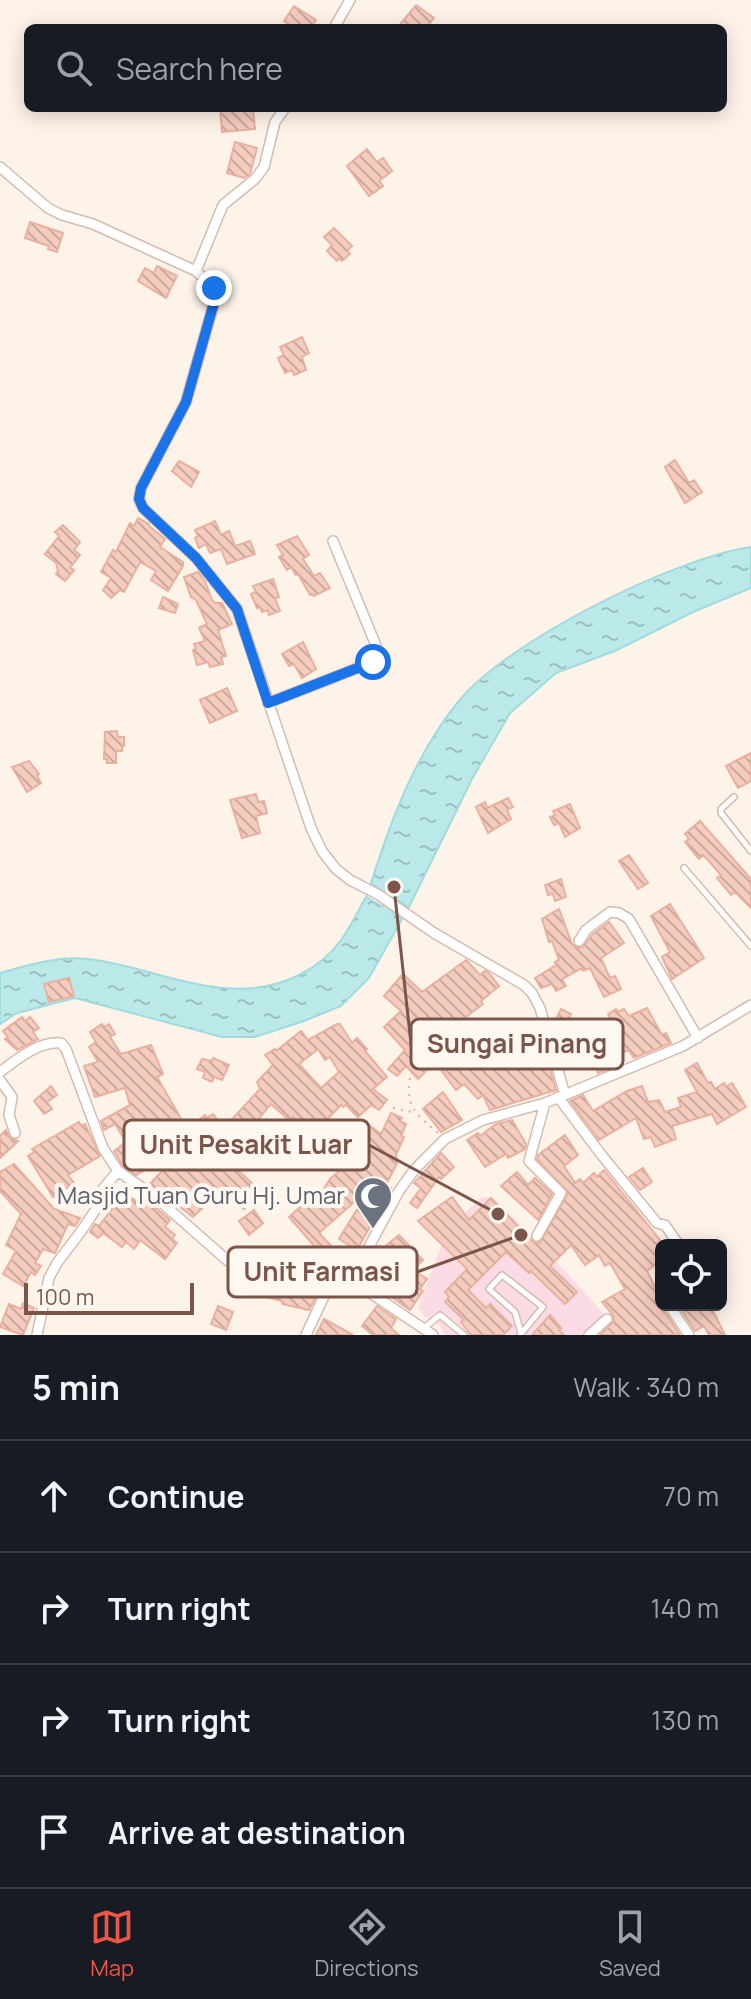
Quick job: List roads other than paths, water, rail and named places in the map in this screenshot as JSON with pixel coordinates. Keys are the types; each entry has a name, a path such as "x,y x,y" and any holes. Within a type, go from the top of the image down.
{"street":[{"path":"336,24 350,0"},
{"path":"196,271 223,205 255,179 264,167 275,122 282,112"},
{"path":"0,167 48,208 93,224 196,271 214,288 215,299 186,402 141,488 139,499 143,508 196,558 237,609 322,851 336,869 350,880 524,985 532,993 540,1008 562,1096 638,1200 657,1223 665,1225 675,1239"},
{"path":"268,703 373,662 377,652 375,643 333,541"},
{"path":"579,941 586,930 610,912 629,919 698,1038"},
{"path":"306,1335 325,1294 351,1280 399,1191 415,1169 445,1139 483,1120 545,1103 698,1038 751,1005"},
{"path":"0,1072 40,1047 51,1042 61,1043 66,1049 103,1148 118,1171 154,1196 228,1261 325,1294"},
{"path":"0,1080 12,1097 9,1115 15,1133"},
{"path":"537,1236 561,1193 529,1161 545,1103"},
{"path":"37,1335 49,1278 96,1209 102,1190 118,1171"},
{"path":"351,1280 433,1335"},
{"path":"673,1311 689,1335"},
{"path":"589,1335 607,1319"}],"lane":[{"path":"734,797 721,809 721,813 751,851"},
{"path":"684,868 751,946"},
{"path":"502,1275 543,1307 520,1334 515,1312 489,1289 502,1275"},
{"path":"424,1328 440,1315 464,1335"}],"water":[{"path":"751,547 751,588 693,612 617,650 556,673 510,713 472,779 409,907 399,901 392,913 402,919 369,978 341,1006 255,1037 222,1037 75,998 17,1013 0,1024 0,973 48,961 84,958 198,984 249,989 274,985 311,968 337,945 366,897 383,907 390,897 371,883 396,812 417,766 443,722 481,679 551,629 594,606 679,567"}],"place":[{"name":"Sungai Pinang","path":"394,887"},
{"name":"Unit Pesakit Luar","path":"498,1214"},
{"name":"Masjid Tuan Guru Hj. Umar","path":"373,1230"},
{"name":"Unit Farmasi","path":"521,1235"}]}
